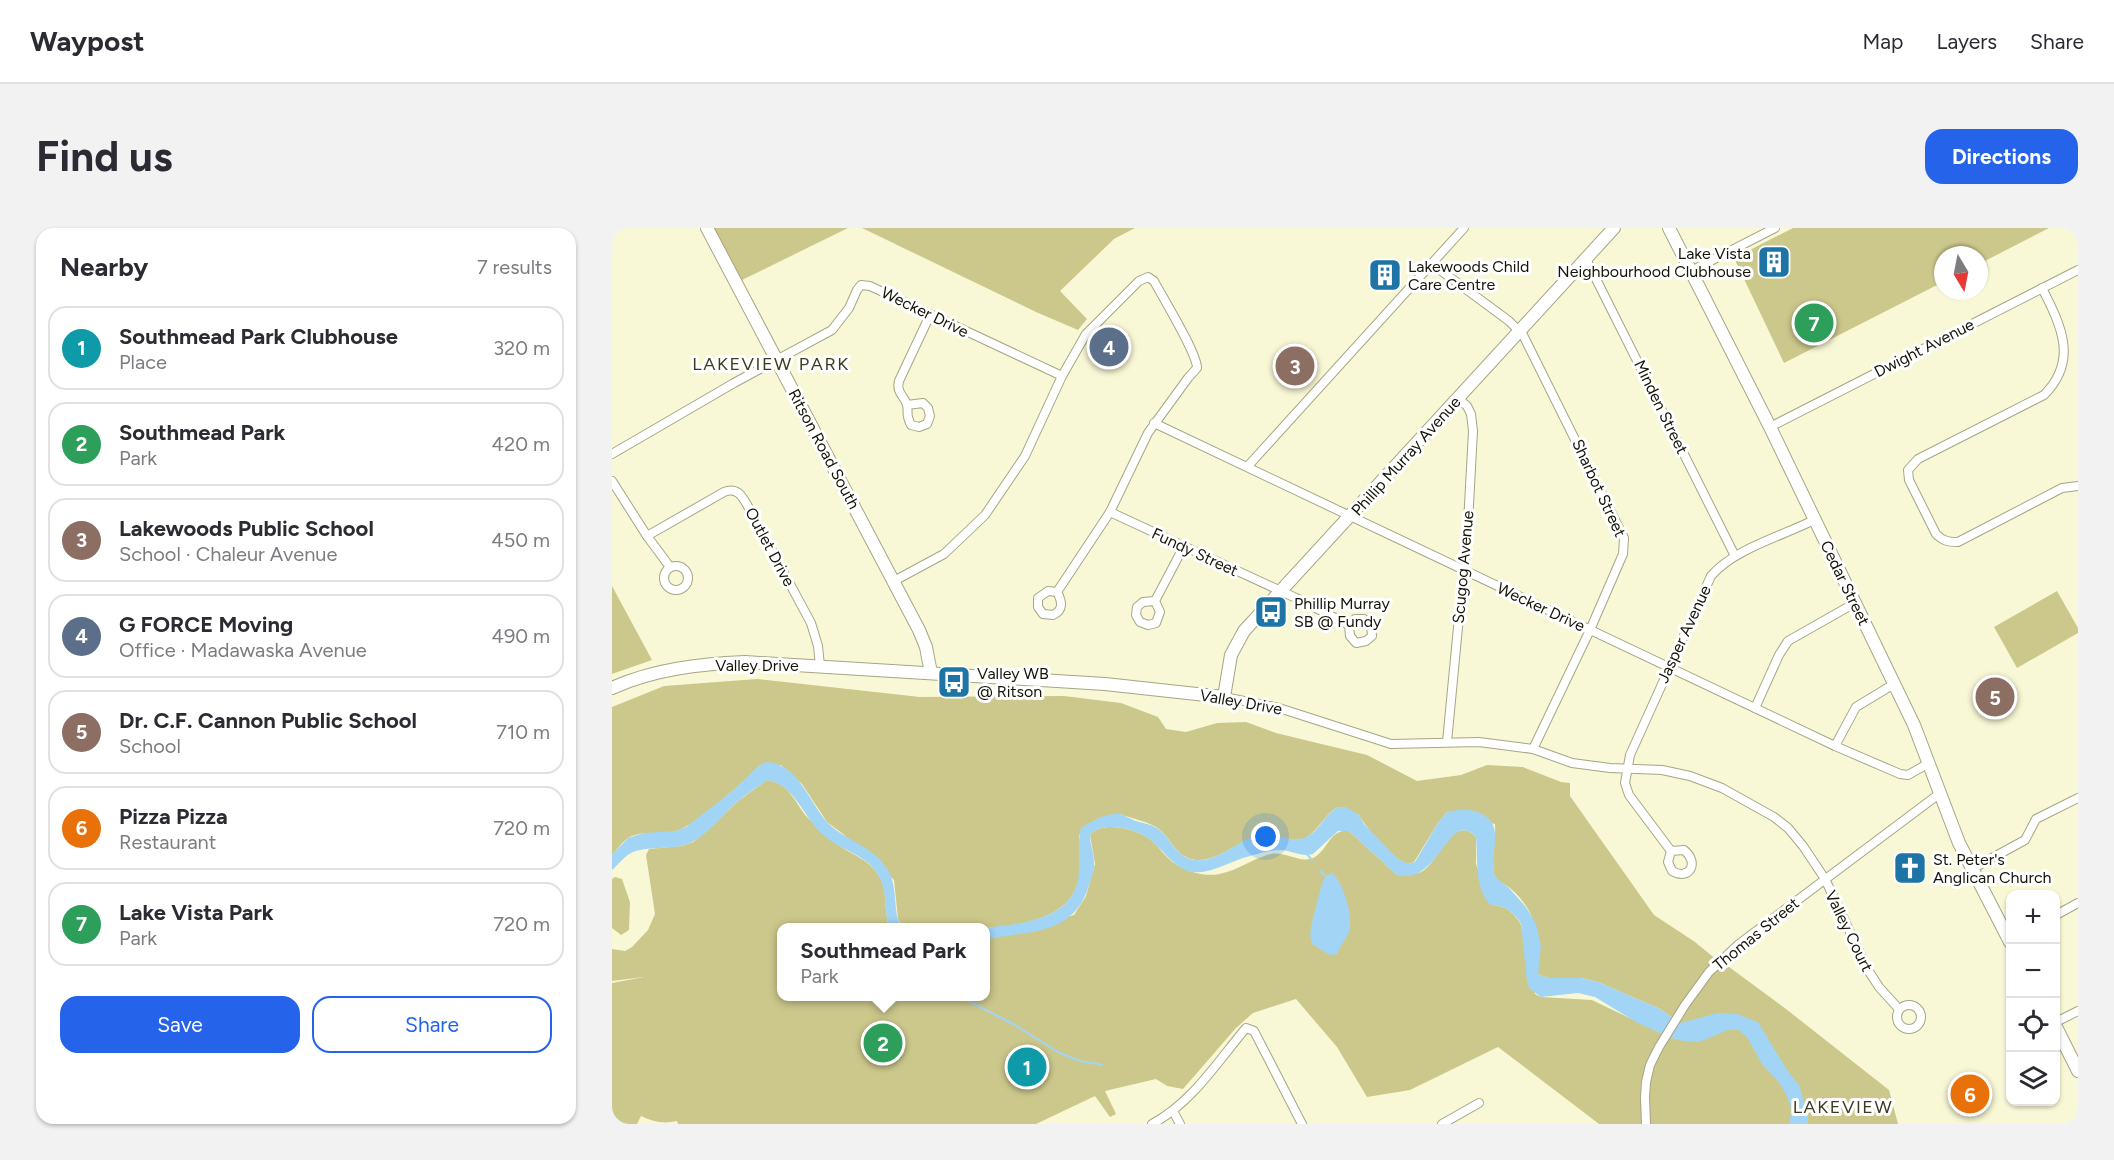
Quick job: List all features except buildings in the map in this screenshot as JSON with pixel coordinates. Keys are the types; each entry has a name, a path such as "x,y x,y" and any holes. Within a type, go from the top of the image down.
{"street":[{"name":"Ritson Road South","path":"707,228 923,638 931,673"},
{"path":"1248,466 1464,228"},
{"name":"Phillip Murray Avenue","path":"1224,697 1231,655 1244,631 1614,228"},
{"name":"Cedar Street","path":"1669,228 1770,427 1914,725 1952,829 2006,933"},
{"path":"1691,271 1775,228"},
{"name":"Minden Street","path":"1586,259 1735,556"},
{"name":"Sharbot Street","path":"1432,264 1519,331 1527,341 1624,538 1623,554 1590,630 1533,749"},
{"name":"Dwight Avenue","path":"1770,427 2078,270"},
{"path":"894,581 944,554 985,515 1025,456 1062,376 1086,334 1142,279 1148,277 1154,281 1198,365 1154,423 1110,512 1057,592"},
{"name":"Wecker Drive","path":"777,359 832,330 849,308 856,290 861,285 870,286 1062,376"},
{"path":"2042,288 2067,339 2065,371 2044,395 1918,459 1908,470 1909,480 1936,534 1948,542 1958,542 2062,488 2078,486"},
{"path":"907,405 899,393 899,381 930,315"},
{"path":"612,454 777,359"},
{"name":"Scugog Avenue","path":"1447,742 1468,523 1473,431 1471,414 1467,406 1458,398"},
{"name":"Wecker Drive","path":"1154,423 1835,746 1899,774 1908,775 1929,763"},
{"path":"612,481 670,567"},
{"name":"Outlet Drive","path":"647,536 724,492 737,491 749,508 810,623 818,646 820,666"},
{"name":"Fundy Street","path":"1110,512 1349,625"},
{"name":"Jasper Avenue","path":"1627,768 1630,755 1711,576 1735,556 1814,520"},
{"path":"1155,601 1184,546"},
{"path":"1755,708 1779,655 1788,641 1855,603"},
{"name":"Valley Drive","path":"612,688 627,681 665,671 745,662 1105,684 1224,697 1279,708 1391,744 1479,742 1533,749 1572,764 1662,770 1690,776 1722,788 1774,817 1788,828 1803,846 1825,879"},
{"path":"1835,746 1856,707 1894,684"},
{"path":"1627,768 1625,783 1629,795 1671,851"},
{"name":"Thomas Street","path":"1646,1124 1645,1098 1650,1065 1684,1005 1709,972 1739,944 1939,794"},
{"path":"1972,869 2025,840 2036,819 2078,798"},
{"name":"Valley Court","path":"1825,879 1868,970 1879,987 1898,1008"},
{"path":"2060,912 2078,903"},
{"path":"2060,1020 2078,1011"},
{"path":"1152,1124 1173,1111 1199,1085 1246,1028 1254,1031 1302,1124"},
{"path":"2060,1037 2078,1071"},
{"path":"1442,1124 1479,1103"},
{"path":"1173,1111 1180,1124"}],"shaded area":[{"path":"713,228 848,228 742,280"},
{"path":"862,228 1135,228 1114,239 1060,291 1087,319 1078,330"},
{"path":"1793,228 2049,228 1988,259 1988,246 1934,246 1934,287 1784,363 1734,258"},
{"path":"612,586 652,660 612,674"},
{"path":"2057,591 2078,628 2078,633 2017,668 1994,627"},
{"path":"757,679 920,697 1064,696 1121,703 1158,717 1166,729 1186,732 1217,723 1246,722 1276,733 1367,755 1417,781 1461,775 1487,765 1523,767 1561,782 1570,783 1570,796 1654,915 1786,1009 1889,1090 1898,1124 1599,1124 1498,1047 1410,1090 1367,1097 1337,1047 1296,999 1253,1013 1236,1028 1183,1089 1167,1086 1156,1079 1105,1091 1116,1114 1110,1117 1095,1096 1036,1124 678,1124 677,1121 659,1122 641,1116 637,1124 624,1124 612,1118 612,983 644,977 612,981 612,949 625,951 632,947 648,930 655,914 646,855 649,849 682,846 693,842 738,801 767,780 782,785 809,819 826,835 874,869 885,893 888,923 777,923 777,1001 990,1001 990,939 1074,915 1086,896 1095,864 1090,835 1101,828 1125,828 1139,833 1151,840 1177,865 1191,872 1211,875 1229,871 1271,854 1310,859 1320,853 1334,836 1343,831 1349,831 1397,875 1415,874 1428,867 1453,835 1460,831 1467,831 1476,837 1476,864 1491,905 1509,910 1521,925 1535,994 1541,997 1592,1000 1671,1038 1680,1023 1660,1009 1598,982 1581,978 1548,978 1538,974 1535,928 1532,918 1520,898 1495,877 1493,864 1495,824 1447,812 1414,862 1408,864 1388,851 1359,815 1337,807 1307,837 1295,840 1266,836 1253,838 1205,860 1188,858 1179,852 1155,826 1120,814 1079,835 1079,880 1066,903 1048,915 1025,923 999,927 990,927 990,923 900,923 894,880 827,822 802,784 781,765 760,765 744,781 688,826 667,833 634,835 628,838 612,855 612,707 664,686"},
{"path":"615,877 622,879 630,902 629,930 621,935 612,928 612,879"}],"water":[{"path":"766,762 786,769 802,785 834,829 867,849 882,862 891,877 900,923 888,923 883,886 872,866 828,839 784,787 767,780 740,799 710,829 692,842 633,852 612,870 612,855 628,838 644,833 676,831 686,827 730,793"},
{"path":"1337,807 1346,807 1359,815 1364,824 1398,859 1408,864 1415,862 1447,812 1472,810 1488,818 1495,832 1493,868 1495,877 1509,888 1526,907 1536,924 1541,946 1538,974 1548,978 1581,978 1598,982 1660,1009 1680,1023 1718,1013 1737,1014 1758,1022 1787,1070 1799,1085 1808,1124 1790,1124 1791,1108 1786,1094 1778,1081 1762,1064 1747,1037 1739,1030 1728,1030 1699,1042 1684,1041 1671,1038 1636,1022 1595,997 1578,993 1541,997 1529,988 1521,924 1509,910 1491,905 1486,899 1479,882 1476,837 1466,830 1458,832 1450,839 1424,869 1412,875 1397,875 1349,831 1338,831 1313,854 1282,850 1270,851 1211,870 1196,872 1181,868 1151,840 1139,833 1125,828 1101,828 1090,835 1094,860 1093,871 1082,902 1072,914 1061,923 1047,928 990,939 990,927 1039,918 1063,906 1077,884 1081,828 1104,816 1119,814 1152,826 1161,831 1184,856 1189,859 1203,860 1219,855 1254,837 1304,838 1309,836"},
{"path":"1332,873 1344,891 1349,909 1350,926 1337,954 1330,955 1312,944 1310,933 1322,883 1326,876"}],"waterway":[{"path":"1306,853 1312,860"},
{"path":"1320,871 1326,876"},
{"path":"969,1001 1013,1024 1060,1053 1080,1061 1102,1065"}],"place":[{"name":"Lake Vista Neighbourhood Clubhouse","path":"1774,262"},
{"name":"Lakewoods Child Care Centre","path":"1385,275"},
{"name":"Lake Vista Park","path":"1814,323"},
{"name":"G FORCE Moving","path":"1109,347"},
{"name":"Lakewoods Public School","path":"1295,366"},
{"name":"Phillip Murray SB @ Fundy","path":"1271,612"},
{"name":"Valley WB @ Ritson","path":"954,682"},
{"name":"Dr. C.F. Cannon Public School","path":"1995,697"},
{"name":"St. Peter's Anglican Church","path":"1910,868"},
{"name":"Southmead Park","path":"883,1043"},
{"name":"Southmead Park Clubhouse","path":"1027,1067"},
{"name":"Pizza Pizza","path":"1970,1094"}],"district":[{"name":"LAKEVIEW PARK","path":"771,364"},
{"name":"LAKEVIEW","path":"1843,1107"}]}
